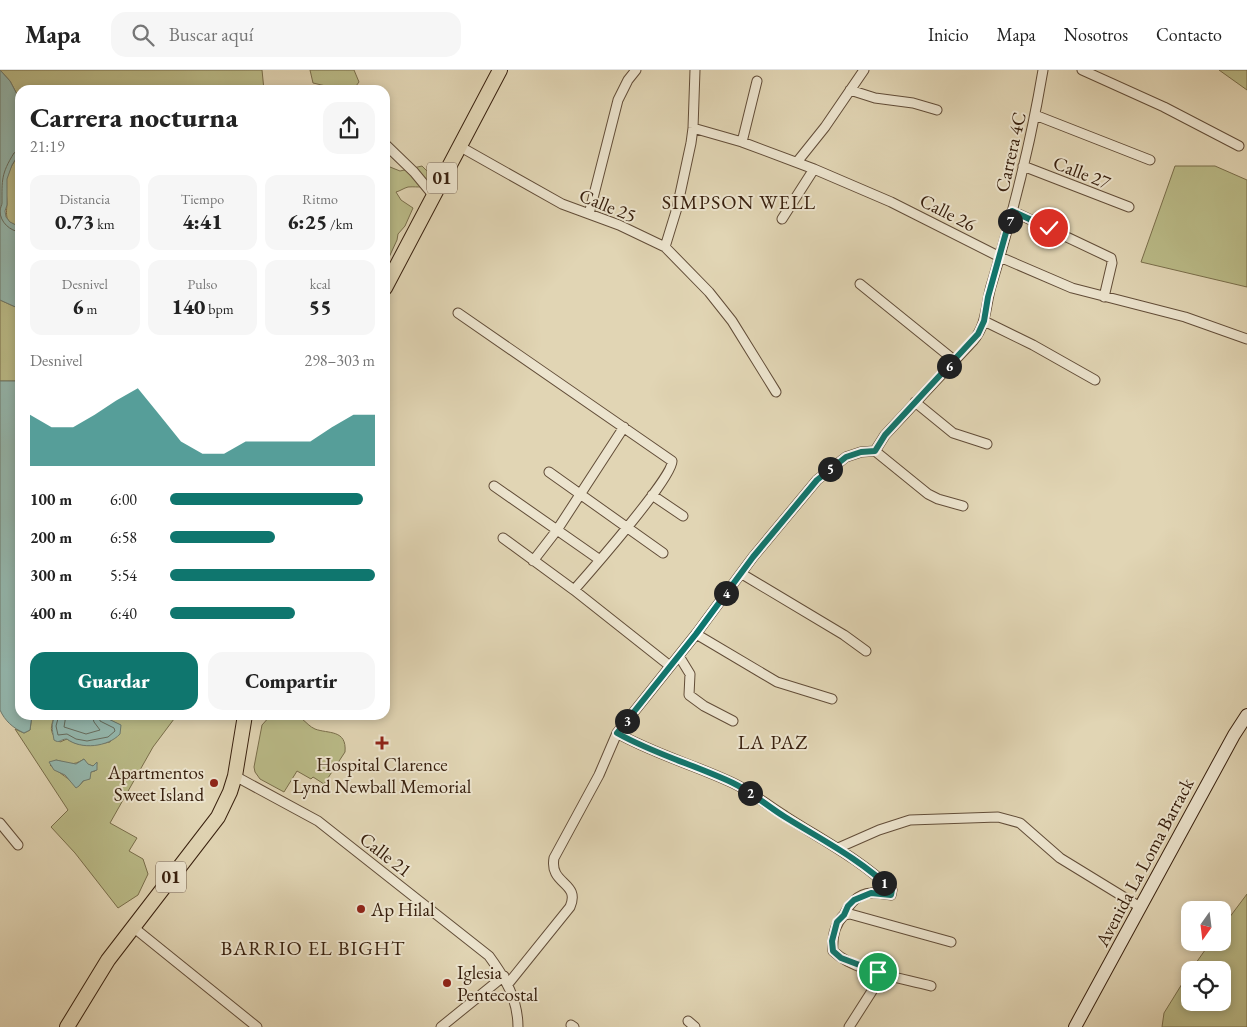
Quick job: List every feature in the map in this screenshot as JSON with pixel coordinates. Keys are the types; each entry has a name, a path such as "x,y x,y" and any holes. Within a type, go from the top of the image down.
{"highway":[{"name":"01","path":"390,278 500,70"},
{"name":"01","path":"67,1027 108,960 218,817 230,792 235,776 244,720"}],"main road":[{"name":"Avenida La Loma Barrack","path":"1075,1027 1230,742 1247,715"}],"street":[{"path":"589,214 618,100 625,84 636,70"},
{"path":"664,247 677,208 693,128 695,70"},
{"path":"797,162 864,70"},
{"name":"Carrera 4C","path":"875,451 885,435 978,334 984,321 988,297 1024,166 1043,70"},
{"path":"1082,70 1156,104 1239,146"},
{"path":"742,142 757,81"},
{"path":"850,90 875,98 914,103 937,110"},
{"path":"1035,115 1150,160"},
{"name":"Calle 26","path":"693,128 742,142 814,169 891,202 1000,257 1072,288 1185,317 1247,339"},
{"name":"Calle 25","path":"459,146 537,191 575,209 619,225 664,247 709,292 732,321 776,392"},
{"path":"390,149 414,172 433,195"},
{"name":"Calle 27","path":"1024,166 1129,207"},
{"path":"782,219 814,169"},
{"path":"1012,211 1112,258 1104,297"},
{"path":"860,284 954,360"},
{"path":"458,314 672,461 672,466 652,495 574,590"},
{"path":"984,321 1033,345 1095,380"},
{"path":"915,402 953,433 986,444"},
{"path":"533,561 557,530 624,427"},
{"path":"441,1027 506,980 570,907 572,901 570,888 554,873 554,858 599,775 617,733 696,634 753,557 817,480 846,457 861,452 875,451 928,494 963,506"},
{"path":"549,472 663,553"},
{"path":"494,486 600,560"},
{"path":"652,495 683,516"},
{"path":"503,538 574,590 670,666"},
{"path":"742,574 844,635 866,651"},
{"path":"696,634 777,682 832,699"},
{"path":"679,656 690,674 689,695 704,706 733,721"},
{"path":"617,733 638,744 733,783 755,795 783,816 838,848 870,870 892,890 891,895 871,893 854,900 837,922 832,941 833,951 841,958 878,972 931,986"},
{"name":"Calle 21","path":"235,776 318,821 489,956 506,980 518,1013 518,1027"},
{"path":"838,848 879,830 910,820 998,817 1020,823 1060,858 1140,907"},
{"path":"0,823 18,845"},
{"path":"844,915 850,914 951,942"},
{"path":"133,926 257,1027"},
{"path":"849,1027 872,992 878,972"}],"green space":[{"path":"0,70 262,70 264,85 15,85 15,90 10,81"},
{"path":"310,70 354,70 359,82 357,85 322,85 313,83"},
{"path":"1219,70 1247,70 1247,90"},
{"path":"15,161 15,225 9,221 6,213 6,180"},
{"path":"422,166 429,173 432,180 429,183 421,187 408,187 396,192 401,200 413,208 405,226 398,234 390,255 390,167 400,171"},
{"path":"1175,166 1215,166 1247,180 1247,287 1141,262"},
{"path":"0,300 15,307 15,381 0,381"},
{"path":"31,720 53,720 52,733 60,742 67,739 77,744 93,745 110,742 120,725 110,720 173,720 153,747 110,823 137,838 129,851 143,859 148,874 138,895 118,908 75,853 51,827 68,810 15,729 24,733 30,730","holes":["84,759 87,764 93,766 97,763 95,771 91,772 79,786 50,765 56,760 73,764"]},
{"path":"266,720 303,720 313,728 340,736 345,745 345,752 324,784 313,777 311,779 297,771 284,792 260,779 255,772 254,767 262,725"},
{"path":"1247,894 1247,1027 1162,1027 1164,1013 1181,986 1181,1011 1231,1011 1231,961 1197,961 1204,951 1231,951 1231,915"}],"water":[{"path":"0,70 10,81 15,90 15,160 7,179 7,205 5,211 6,217 15,224 15,307 0,300"},
{"path":"0,381 15,381 15,720 31,720 30,730 24,733 16,729 4,718 0,710"},
{"path":"54,720 110,720 121,725 120,734 109,742 94,746 80,745 67,739 56,741 54,740"},
{"path":"84,759 93,766 97,762 97,770 91,772 90,779 83,781 76,788 65,775 54,770 49,762 56,760 76,764"}],"place":[{"name":"Hospital Clarence Lynd Newball Memorial","path":"382,743"},
{"name":"Apartmentos Sweet Island","path":"214,783"},
{"name":"Ap Hilal","path":"361,909"},
{"name":"Iglesia Pentecostal","path":"447,983"}],"district":[{"name":"SIMPSON WELL","path":"739,202"},
{"name":"LA PAZ","path":"773,742"},
{"name":"BARRIO EL BIGHT","path":"313,948"}],"route":[{"path":"878,972 841,958 833,951 832,941 837,922 854,900 871,893 891,895 892,890 889,886 853,858 783,816 755,795 733,783 638,744 617,733 696,634 753,557 817,480 846,457 861,452 875,451 885,435 978,334 984,321 991,284 1012,211 1049,228"}]}
